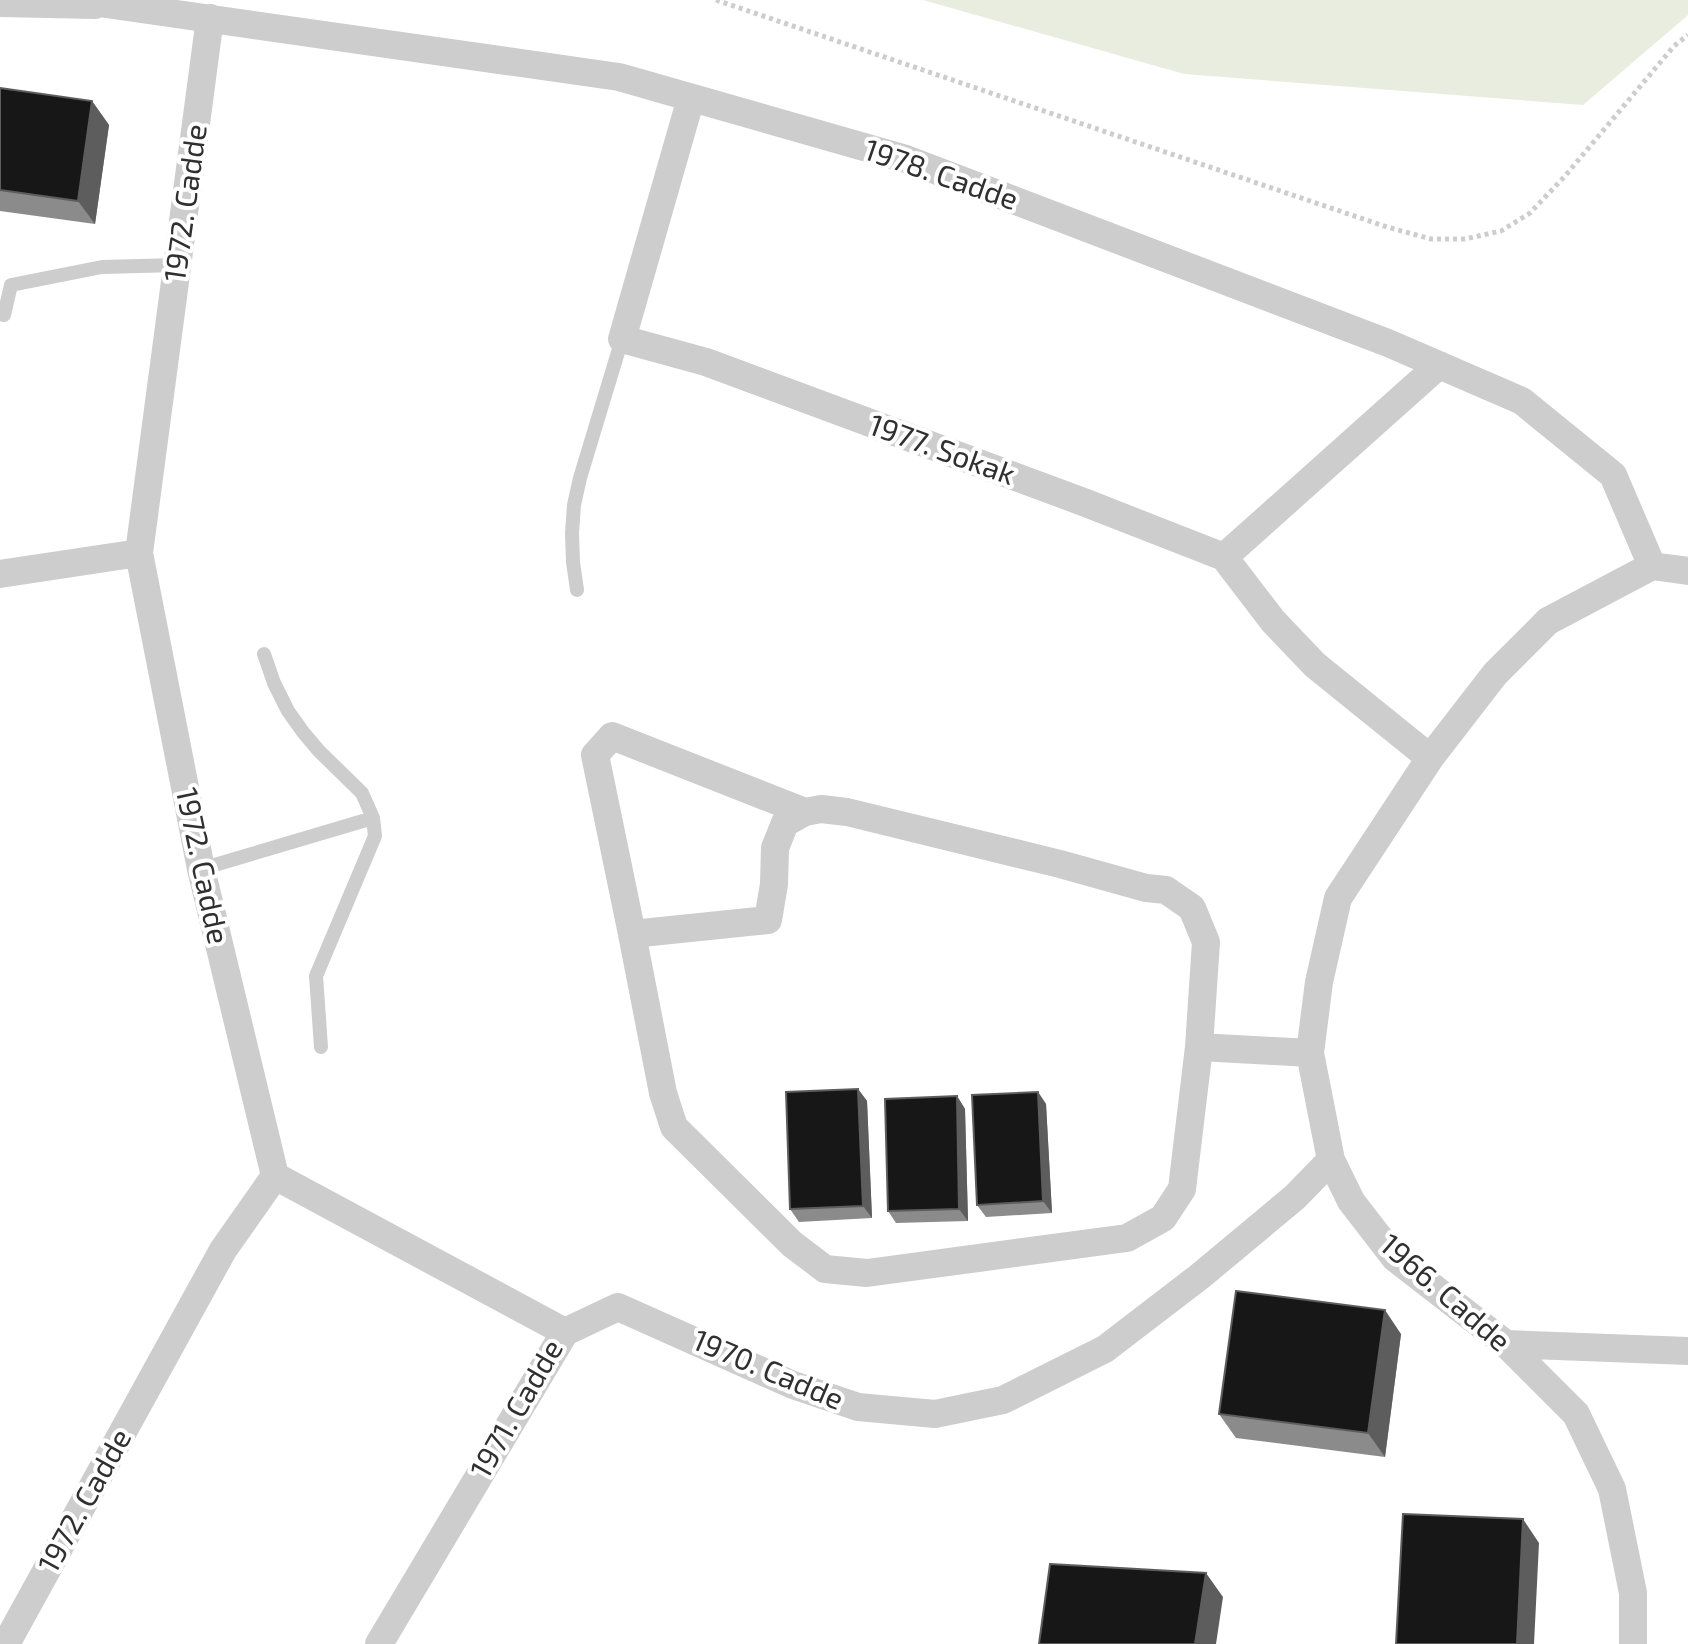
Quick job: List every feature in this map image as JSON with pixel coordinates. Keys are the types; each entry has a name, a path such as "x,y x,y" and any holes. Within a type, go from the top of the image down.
{"street":[{"name":"1978. Cadde","path":"78,0 619,77 906,159 1388,343 1522,401 1613,475 1652,566"},
{"name":"1978. Cadde","path":"0,3 112,3"},
{"name":"1972. Cadde","path":"6,1644 223,1250 275,1176 201,869 139,553 210,18"},
{"path":"622,339 691,98"},
{"name":"1977. Sokak","path":"622,339 706,362 1224,557"},
{"path":"1430,758 1315,665 1273,621 1224,557 1439,365"},
{"path":"0,574 139,553"},
{"path":"1652,566 1688,571"},
{"name":"1966. Cadde","path":"1633,1644 1633,1593 1612,1489 1576,1414 1506,1344 1395,1258 1351,1201 1331,1160 1310,1053 1319,982 1338,898 1430,758 1495,674 1548,621 1652,566"},
{"path":"632,934 768,920 774,884 775,848 785,823 805,812 821,809 847,812 1146,888 1166,890 1192,908 1206,942 1199,1047 1182,1189 1163,1218 1127,1238 867,1273 825,1269 792,1244 674,1127 663,1093 595,755 612,736 805,812"},
{"path":"1199,1047 1310,1053"},
{"name":"1970. Cadde","path":"565,1332 618,1307 793,1385 858,1407 935,1414 1003,1400 1105,1349 1199,1277 1295,1197 1331,1160"},
{"name":"1971. Cadde","path":"275,1176 565,1332 379,1644"},
{"path":"1506,1344 1688,1351"}],"lane":[{"path":"0,314 4,315 11,285 102,267 178,265"},
{"path":"577,590 572,547 574,505 622,339"},
{"path":"264,654 288,711 319,751 362,793 373,818 375,836 316,976 321,1047"},
{"path":"201,869 373,818"}],"path":[{"path":"716,0 1387,227 1431,239 1465,239 1501,231 1530,213 1674,46 1688,35"}],"shaded area":[{"path":"923,0 1688,0 1688,15 1583,105 1184,74"}],"building":[{"path":"0,88 92,101 78,201 0,190"},
{"path":"858,1089 863,1206 790,1209 786,1092"},
{"path":"1038,1092 1043,1201 977,1205 972,1095"},
{"path":"957,1096 959,1209 888,1211 885,1099"},
{"path":"1236,1291 1385,1310 1368,1433 1219,1414"},
{"path":"1403,1514 1523,1519 1517,1644 1396,1644"},
{"path":"1050,1564 1206,1573 1195,1644 1039,1644"}]}
